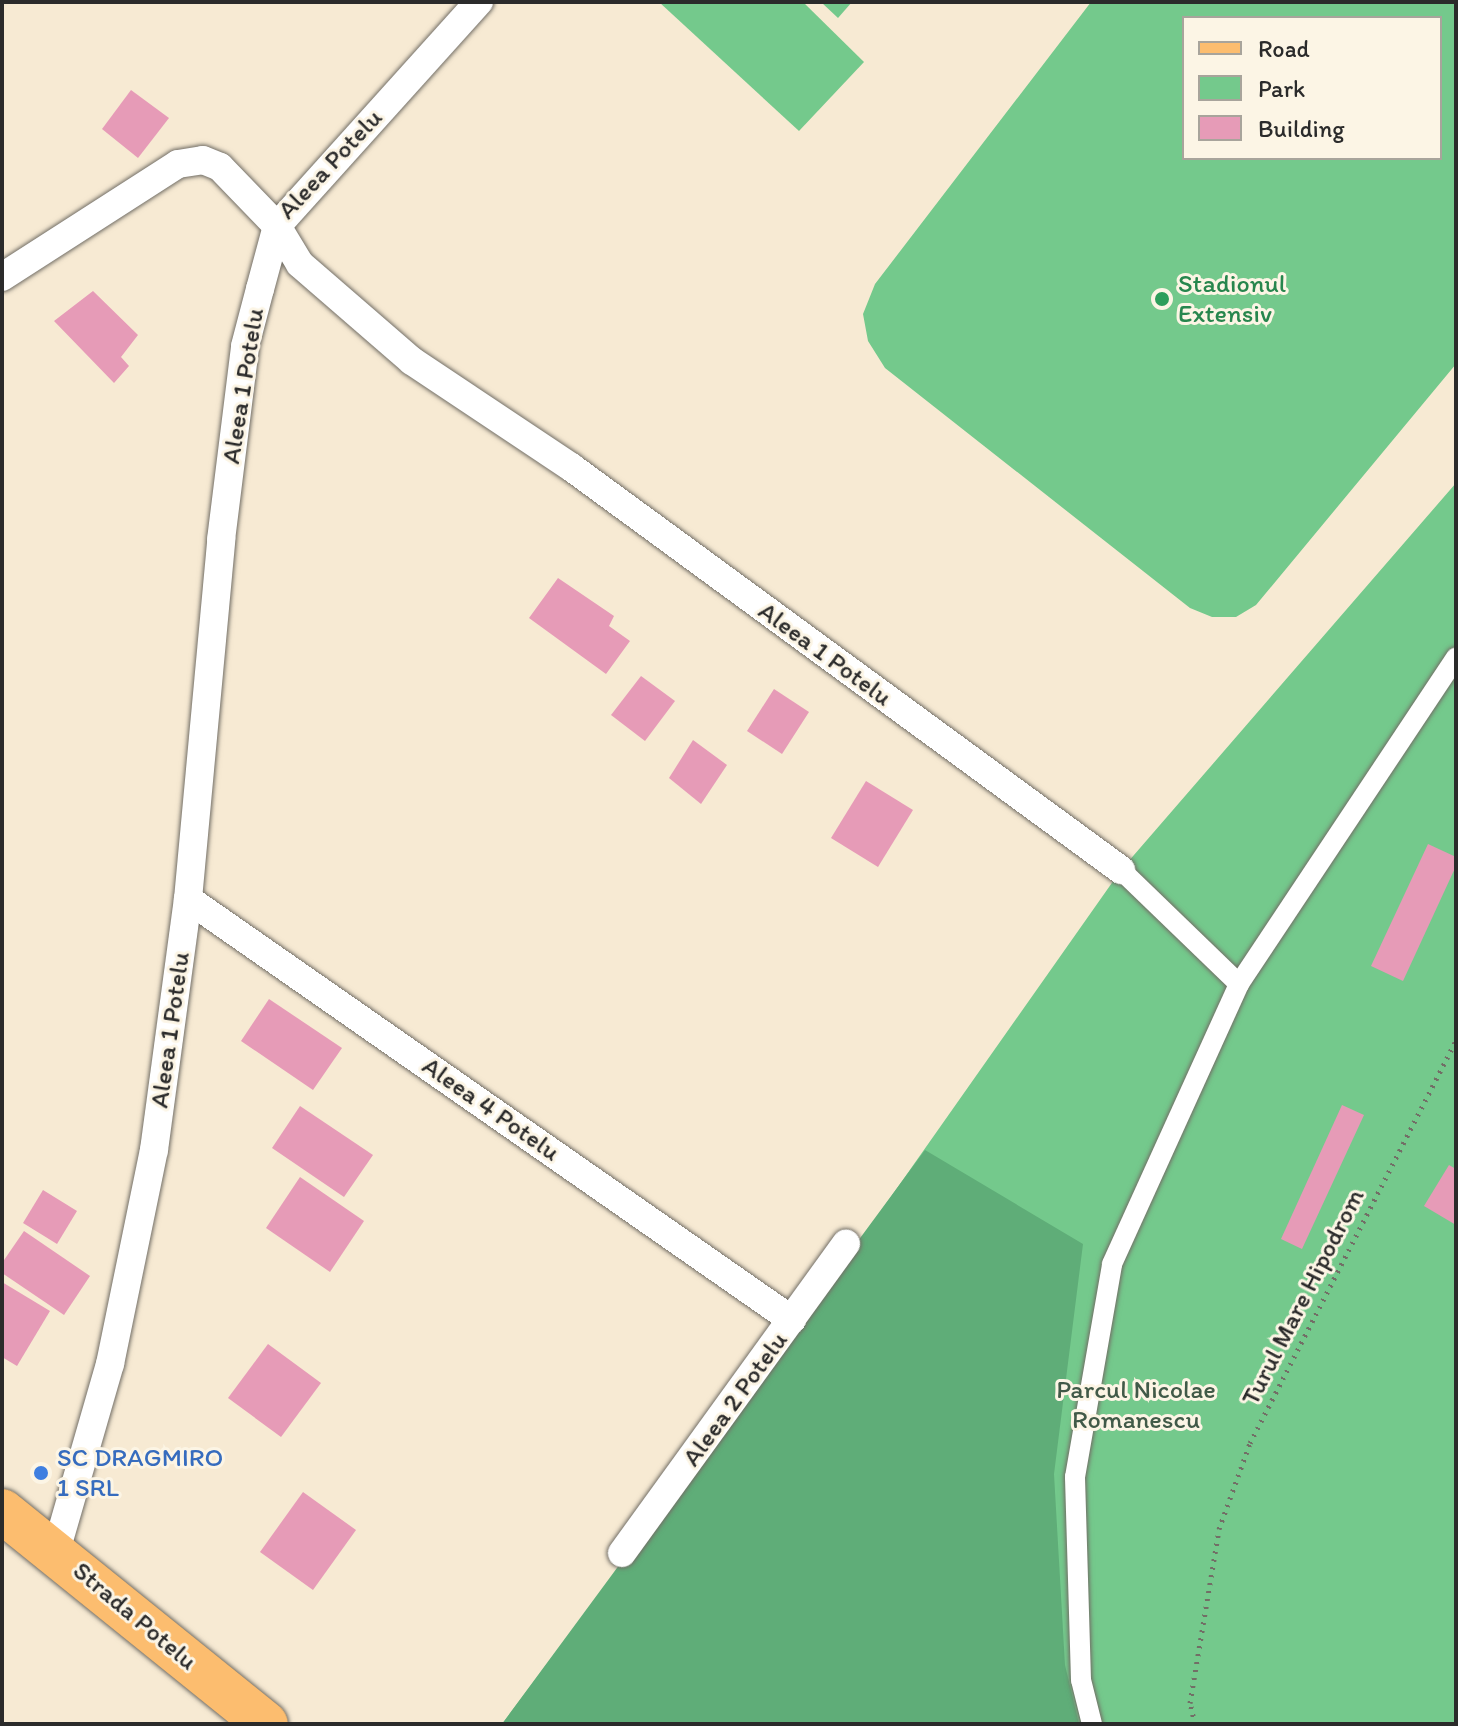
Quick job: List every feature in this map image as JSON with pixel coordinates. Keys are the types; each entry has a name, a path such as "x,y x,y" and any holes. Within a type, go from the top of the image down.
{"main road":[{"name":"Strada Potelu","path":"2,1511 56,1551 266,1724"}],"street":[{"name":"Aleea Potelu","path":"2,277 178,164 203,160 220,167 277,226 479,2"},
{"name":"Aleea 1 Potelu","path":"277,226 300,264 412,361 571,467 1121,870"},
{"name":"Aleea 1 Potelu","path":"56,1551 110,1364 154,1150 188,899 221,540 245,346 277,226"},
{"path":"1092,1724 1081,1680 1075,1477 1112,1264 1239,984 1456,658"},
{"path":"1121,870 1239,984"},
{"name":"Aleea 4 Potelu","path":"188,899 792,1320"},
{"name":"Aleea 2 Potelu","path":"622,1553 846,1244"}],"path":[{"name":"Turul Mare Hipodrom","path":"1195,1724 1190,1703 1219,1529 1250,1443 1456,1040"}],"green space":[{"path":"659,2 803,2 864,62 799,131"},
{"path":"821,2 852,2 838,18"},
{"name":"Stadionul Extensiv","path":"1091,2 1456,2 1456,364 1256,605 1236,617 1212,617 1190,608 885,368 868,341 863,314 875,284"},
{"name":"Parcul Nicolae Romanescu","path":"1456,483 1456,1724 502,1724 800,1326 1121,870"},
{"path":"925,1150 1083,1244 1054,1474 1065,1665 1079,1724 502,1724"}],"building":[{"path":"131,90 169,118 138,158 102,129"},
{"path":"93,291 138,335 121,357 129,366 114,383 54,321"},
{"path":"558,578 614,616 609,626 630,641 606,674 529,618"},
{"path":"641,676 675,701 645,741 611,715"},
{"path":"774,689 809,712 782,754 747,731"},
{"path":"693,740 727,765 701,804 669,778"},
{"path":"866,781 913,810 878,867 831,838"},
{"path":"1428,844 1456,857 1456,866 1403,981 1371,966"},
{"path":"269,999 342,1048 313,1090 241,1041"},
{"path":"1342,1105 1364,1115 1302,1249 1281,1239"},
{"path":"300,1106 373,1155 344,1197 272,1148"},
{"path":"1449,1165 1456,1169 1456,1225 1424,1206"},
{"path":"300,1177 364,1221 330,1272 266,1228"},
{"path":"43,1190 77,1211 57,1244 23,1223"},
{"path":"24,1231 90,1276 64,1315 2,1273 2,1263"},
{"path":"2,1282 50,1311 17,1366 2,1357"},
{"path":"268,1344 321,1383 281,1437 228,1398"},
{"path":"303,1492 356,1530 313,1590 260,1552"}],"place":[{"name":"Stadionul Extensiv","path":"1162,299"},
{"name":"SC DRAGMIRO 1 SRL","path":"41,1473"}]}
